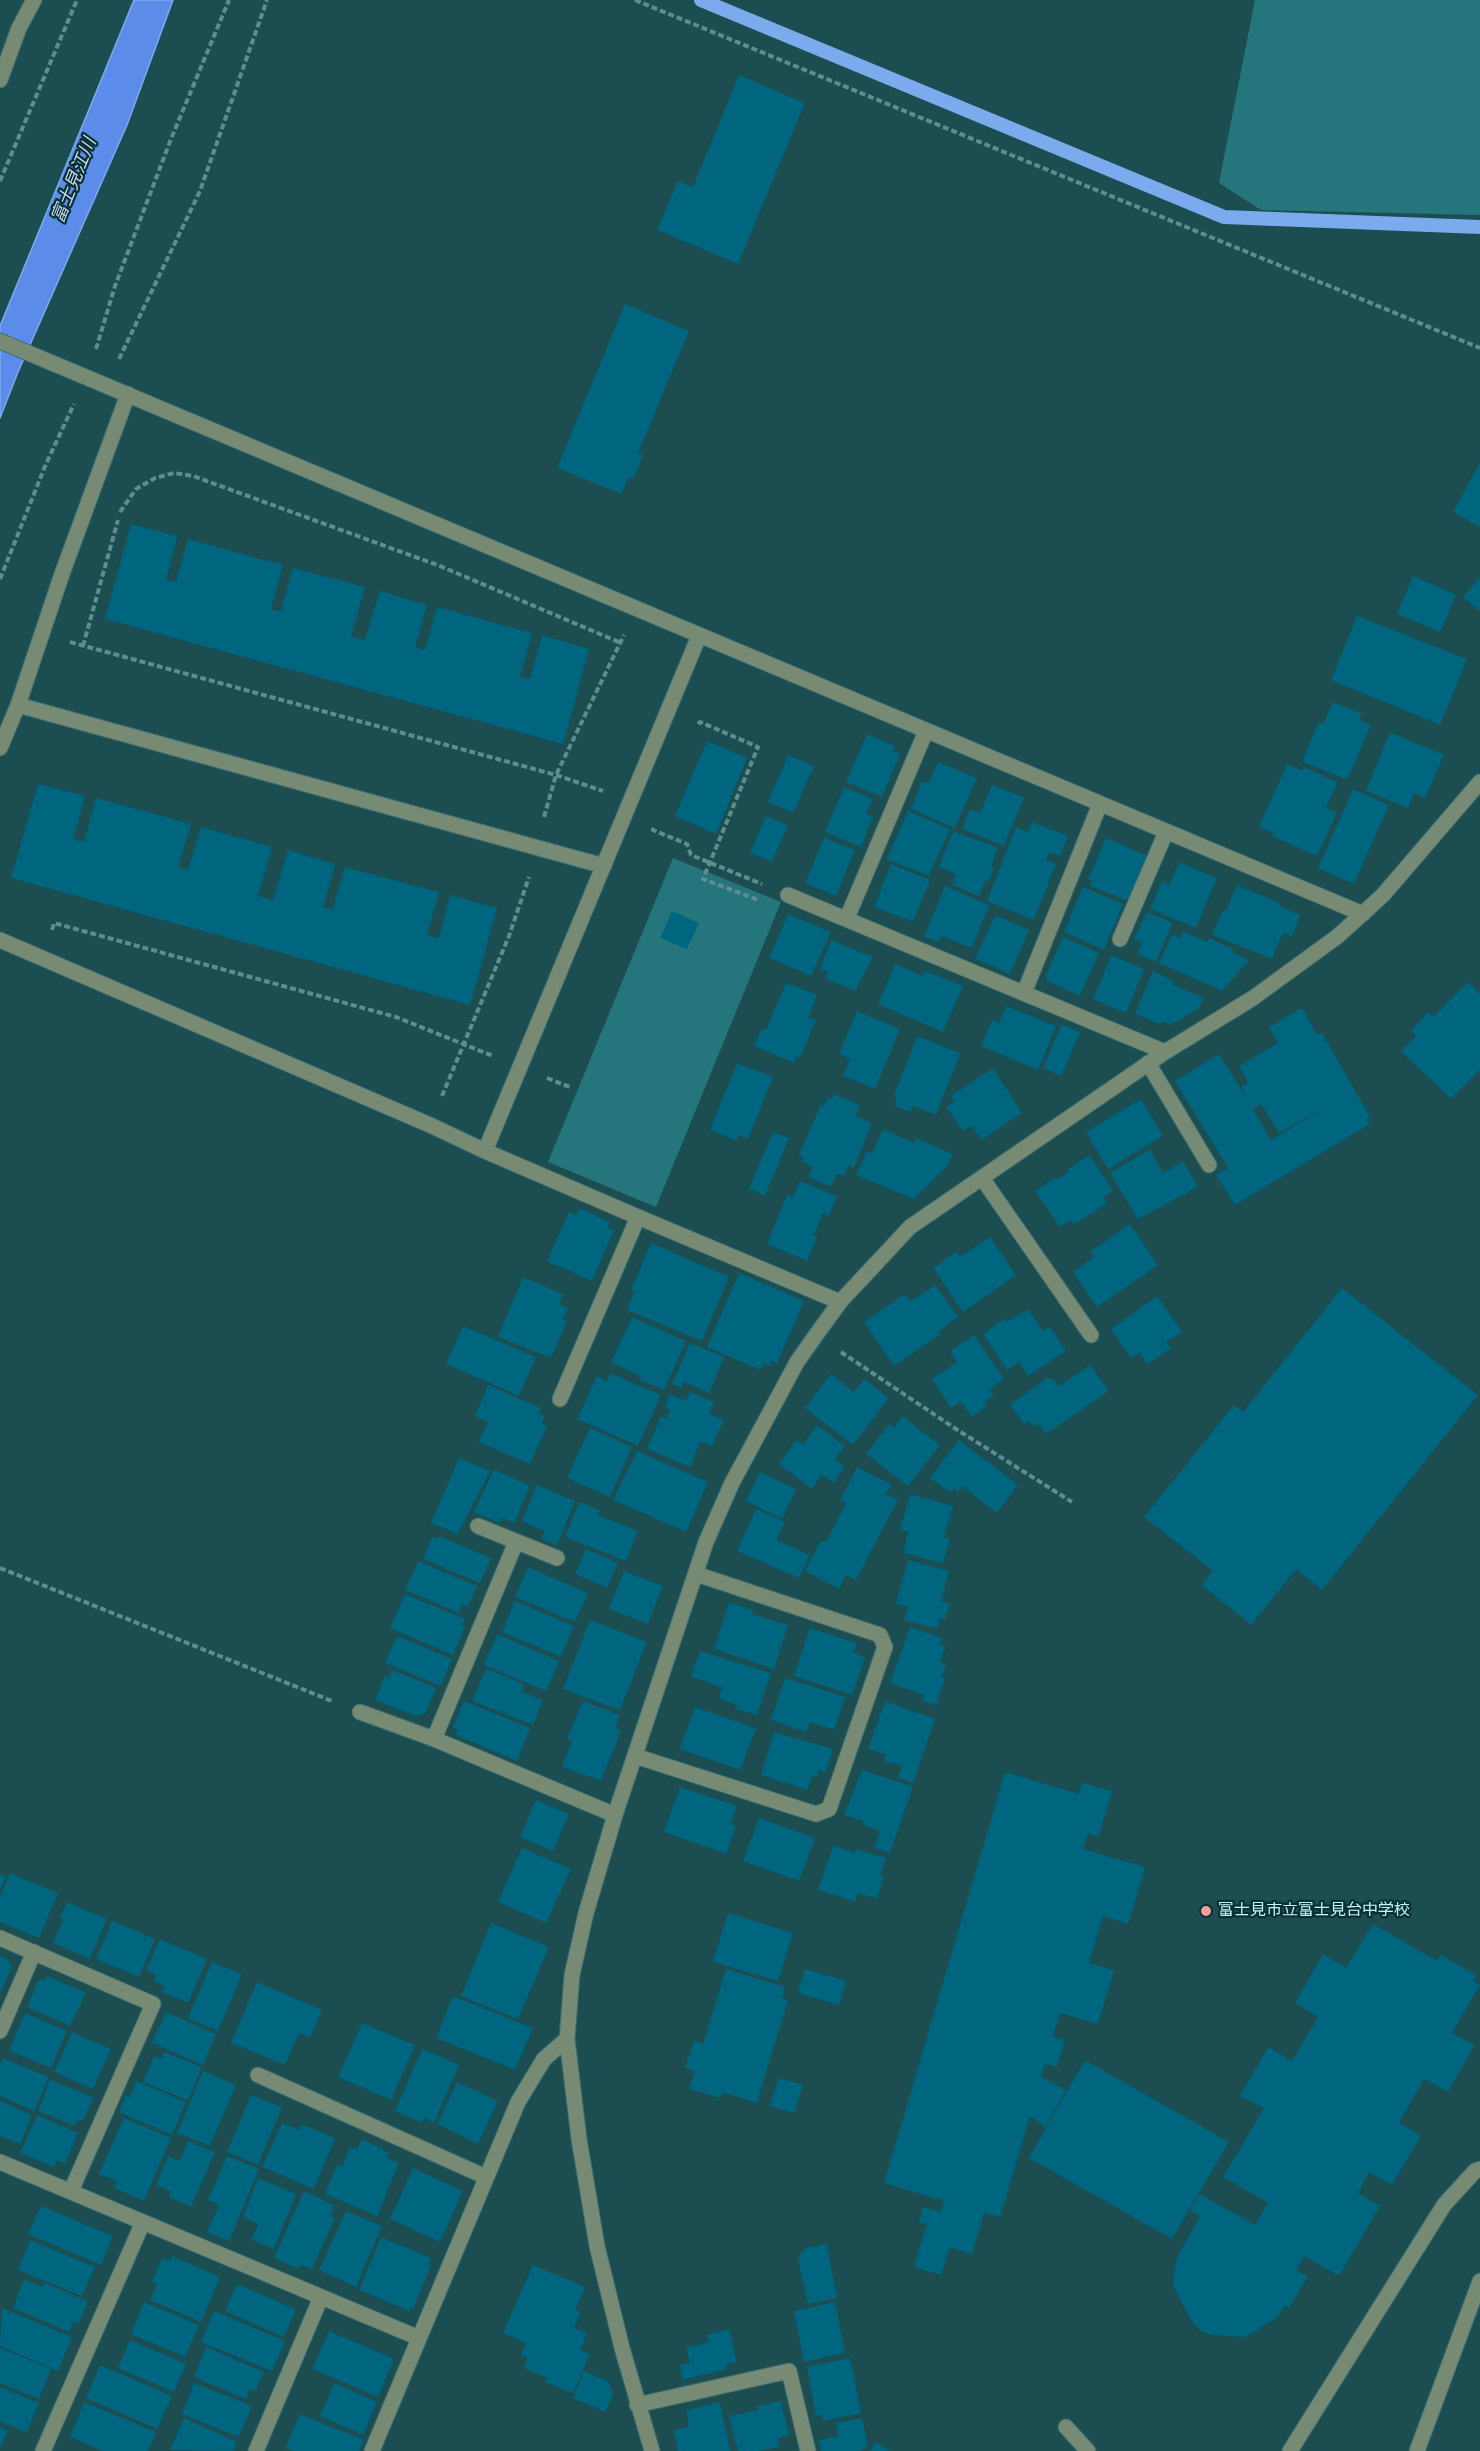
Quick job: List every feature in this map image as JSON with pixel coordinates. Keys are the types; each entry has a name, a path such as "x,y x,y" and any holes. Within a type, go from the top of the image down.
{"street":[{"path":"0,80 20,28 34,0"},
{"path":"0,341 1363,914"},
{"path":"0,748 18,705 41,634 128,394"},
{"path":"485,1151 699,636"},
{"path":"18,705 604,866"},
{"path":"847,918 926,731"},
{"path":"652,2451 637,2404 597,2246 579,2139 567,2039 572,1975 586,1913 615,1815 706,1542 732,1483 797,1362 840,1302 909,1227 1148,1063 1252,998 1338,936 1383,895 1480,782"},
{"path":"1024,993 1100,804"},
{"path":"1120,939 1166,832"},
{"path":"788,895 1165,1052"},
{"path":"0,940 638,1217 840,1302"},
{"path":"1148,1063 1209,1165"},
{"path":"982,1178 1091,1335"},
{"path":"560,1399 638,1217"},
{"path":"478,1526 557,1558"},
{"path":"434,1739 516,1542"},
{"path":"635,1756 816,1814 829,1809 885,1647 880,1635 696,1574"},
{"path":"360,1712 434,1739 615,1815"},
{"path":"0,1938 153,2004 71,2192"},
{"path":"0,2031 34,1952"},
{"path":"372,2451 518,2102 544,2059 567,2039"},
{"path":"258,2075 486,2176"},
{"path":"0,2162 419,2338"},
{"path":"1290,2451 1444,2205 1475,2171 1480,2169"},
{"path":"43,2451 143,2222"},
{"path":"1417,2451 1480,2281"},
{"path":"256,2451 321,2297"},
{"path":"637,2404 789,2372 808,2451"},
{"path":"1066,2427 1088,2451"}],"path":[{"path":"0,181 77,0"},
{"path":"0,579 46,464 86,377 115,286 171,139 229,0"},
{"path":"106,386 200,191 267,0"},
{"path":"635,0 1480,348"},
{"path":"83,646 120,511 136,489 155,478 174,473 193,476 440,566 621,643"},
{"path":"41,634 556,775 632,800 661,811 653,830 687,844 692,855 788,895"},
{"path":"695,732 700,722 759,747 703,879 763,902"},
{"path":"45,960 54,923 396,1017 572,1088"},
{"path":"816,1335 956,1429 1071,1502"},
{"path":"0,1568 360,1712"}],"shaded area":[{"path":"1255,0 1480,0 1480,215 1261,210 1219,183"},
{"path":"673,858 781,902 656,1207 548,1162"}],"water":[{"name":"富士見江川","path":"134,0 173,0 127,125 0,418 0,326"}],"building":[{"path":"739,75 805,103 738,264 657,230 678,181 693,187"},
{"path":"625,304 689,331 638,453 643,455 634,478 629,476 621,494 557,468"},
{"path":"1480,462 1480,527 1453,512"},
{"path":"131,524 177,536 166,580 176,582 188,539 283,565 271,609 281,611 293,568 365,587 351,636 365,640 380,591 427,605 415,647 425,650 437,607 532,633 520,677 530,679 542,635 589,649 563,744 105,619"},
{"path":"1413,576 1456,595 1440,632 1397,614"},
{"path":"1480,577 1480,611 1463,597"},
{"path":"1357,616 1467,659 1440,725 1331,680"},
{"path":"1333,702 1362,714 1359,720 1371,725 1347,780 1302,761 1319,722 1323,724"},
{"path":"1390,732 1444,755 1425,798 1414,793 1408,808 1366,791"},
{"path":"867,734 895,746 893,751 900,754 882,797 846,782"},
{"path":"707,741 747,758 716,834 675,816"},
{"path":"788,755 814,766 793,813 768,802"},
{"path":"938,762 977,778 955,828 911,809 922,781 929,783"},
{"path":"1287,764 1302,771 1304,767 1338,782 1326,808 1337,813 1317,856 1272,836 1274,833 1259,827"},
{"path":"38,784 85,796 73,839 84,842 96,798 191,824 178,867 188,870 201,827 272,847 258,896 273,900 288,850 335,864 323,907 333,909 345,867 439,892 427,935 439,938 450,895 497,908 470,1005 11,878"},
{"path":"992,785 1024,797 1004,846 962,829 970,809 980,813"},
{"path":"844,787 873,799 866,814 873,817 861,847 825,832"},
{"path":"1353,789 1389,805 1354,884 1318,868"},
{"path":"908,811 950,829 929,876 887,859"},
{"path":"766,816 788,825 772,862 750,853"},
{"path":"1032,822 1068,836 1060,856 1049,852 1046,860 1056,864 1034,920 987,901 1016,827 1028,832"},
{"path":"953,831 998,848 991,866 994,868 989,881 986,880 979,896 952,885 956,874 939,867"},
{"path":"824,838 855,850 836,896 805,883"},
{"path":"1106,838 1148,856 1128,901 1090,886 1092,881 1088,879"},
{"path":"1179,862 1217,878 1196,928 1150,909 1162,881 1169,885"},
{"path":"891,864 930,880 913,922 874,907"},
{"path":"1237,885 1280,903 1279,906 1300,915 1292,937 1283,933 1272,959 1212,935"},
{"path":"945,886 989,905 972,948 941,936 939,942 924,937"},
{"path":"1083,887 1123,904 1104,950 1064,932"},
{"path":"672,911 699,923 687,949 660,938"},
{"path":"1147,912 1173,923 1156,962 1137,954 1142,942 1134,939"},
{"path":"788,914 831,932 811,976 769,958"},
{"path":"995,915 1029,930 1010,974 975,959"},
{"path":"1183,931 1207,942 1209,938 1233,949 1232,952 1249,960 1222,991 1159,963 1172,935 1180,938"},
{"path":"1063,937 1099,953 1080,996 1047,981 1046,975"},
{"path":"831,940 873,957 855,991 825,979 828,972 820,969"},
{"path":"1111,955 1144,969 1126,1013 1093,999"},
{"path":"895,964 923,976 925,971 963,986 943,1032 878,1004"},
{"path":"1153,971 1174,981 1173,985 1204,998 1199,1008 1171,1025 1162,1021 1160,1024 1135,1014"},
{"path":"1468,982 1480,994 1480,1070 1451,1099 1401,1051 1416,1036 1411,1030 1429,1012 1433,1017"},
{"path":"786,983 817,995 808,1018 816,1020 800,1058 796,1056 794,1063 754,1046 762,1028 766,1030"},
{"path":"1006,1006 1056,1026 1038,1070 981,1046 992,1020 999,1023"},
{"path":"1302,1008 1317,1035 1322,1033 1370,1117 1367,1119 1370,1124 1235,1205 1216,1175 1228,1168 1175,1081 1219,1054 1249,1102 1241,1087 1248,1082 1239,1066 1278,1043 1269,1027","holes":["1261,1104 1279,1133 1326,1107 1271,1140 1253,1109"]},
{"path":"857,1011 900,1029 875,1089 843,1076 850,1059 839,1054"},
{"path":"1062,1024 1080,1032 1061,1076 1043,1068"},
{"path":"917,1036 960,1053 936,1115 913,1106 911,1112 894,1106 897,1097 894,1096"},
{"path":"737,1063 773,1077 748,1139 739,1135 736,1141 710,1130"},
{"path":"993,1068 1022,1113 981,1140 972,1126 963,1131 946,1107 954,1102 951,1096"},
{"path":"834,1094 860,1105 855,1116 872,1123 854,1168 848,1166 844,1176 837,1174 831,1187 808,1177 813,1166 802,1162 804,1157 799,1155 821,1104 824,1106 828,1097 832,1099"},
{"path":"1141,1099 1163,1136 1108,1169 1086,1132"},
{"path":"883,1129 914,1143 916,1138 953,1154 946,1169 914,1199 856,1175 867,1151 872,1153"},
{"path":"773,1132 789,1138 765,1196 749,1189"},
{"path":"1150,1149 1163,1173 1183,1161 1198,1187 1138,1219 1110,1173"},
{"path":"1089,1155 1113,1190 1103,1198 1107,1203 1074,1225 1071,1220 1060,1227 1035,1191 1056,1177 1058,1179"},
{"path":"800,1181 837,1196 829,1216 823,1213 814,1235 817,1237 807,1261 767,1244 787,1195 793,1197"},
{"path":"579,1208 610,1222 607,1228 614,1230 592,1281 547,1261 569,1212 576,1215"},
{"path":"1130,1224 1158,1265 1097,1307 1073,1272 1094,1257 1091,1251"},
{"path":"990,1237 1016,1275 963,1312 933,1268 956,1252 960,1257"},
{"path":"651,1243 729,1277 702,1341 627,1310 634,1292 631,1290"},
{"path":"739,1273 804,1301 777,1364 771,1361 769,1366 763,1363 760,1370 707,1347"},
{"path":"523,1277 563,1294 559,1304 568,1308 563,1320 567,1321 551,1358 498,1337"},
{"path":"935,1285 958,1317 939,1331 941,1334 894,1366 864,1322 905,1294 910,1302"},
{"path":"1342,1288 1478,1395 1322,1590 1296,1569 1251,1625 1202,1585 1213,1571 1144,1517 1234,1405 1243,1412"},
{"path":"1157,1296 1182,1332 1166,1342 1171,1348 1148,1364 1140,1353 1131,1358 1111,1329"},
{"path":"1028,1309 1043,1331 1050,1327 1066,1351 1028,1376 1019,1362 1007,1370 983,1334 1005,1318 1007,1322"},
{"path":"632,1317 686,1341 664,1390 640,1380 641,1376 611,1363"},
{"path":"463,1326 536,1357 519,1396 446,1364"},
{"path":"974,1335 1004,1379 990,1389 994,1395 984,1402 987,1406 972,1417 961,1402 951,1408 932,1379 957,1362 950,1351"},
{"path":"690,1343 724,1357 709,1393 684,1382 681,1388 672,1384"},
{"path":"1090,1365 1109,1391 1046,1434 1039,1424 1034,1427 1029,1421 1024,1424 1010,1405 1048,1377 1050,1380 1053,1378 1059,1386"},
{"path":"610,1373 661,1395 638,1446 577,1419 597,1376 607,1381"},
{"path":"831,1374 854,1392 864,1379 889,1398 853,1445 805,1408"},
{"path":"488,1385 541,1408 538,1414 545,1416 542,1424 547,1426 530,1464 478,1442 488,1422 475,1416"},
{"path":"690,1392 714,1402 709,1414 724,1420 712,1446 700,1442 690,1467 647,1449 661,1416 666,1419 670,1409 665,1408 669,1394 686,1401"},
{"path":"902,1416 940,1445 908,1486 866,1454 889,1424 894,1428"},
{"path":"817,1425 845,1446 835,1459 845,1467 833,1483 822,1474 812,1489 779,1464 796,1440 803,1445"},
{"path":"590,1428 632,1447 610,1497 567,1478"},
{"path":"959,1440 1018,1485 997,1513 962,1486 959,1492 954,1488 951,1493 930,1478"},
{"path":"637,1451 708,1482 686,1532 613,1500"},
{"path":"459,1458 490,1471 458,1534 431,1523"},
{"path":"857,1467 892,1485 886,1494 898,1500 856,1580 846,1575 839,1589 805,1571 821,1540 826,1542 846,1503 840,1500"},
{"path":"494,1469 530,1486 514,1523 502,1518 500,1523 474,1512"},
{"path":"760,1472 796,1489 782,1519 746,1501"},
{"path":"537,1485 575,1501 557,1545 542,1539 545,1531 522,1521"},
{"path":"910,1494 953,1506 944,1537 950,1539 943,1563 903,1553 908,1532 900,1530"},
{"path":"579,1502 600,1510 598,1515 638,1531 626,1561 565,1537"},
{"path":"756,1509 785,1522 776,1540 810,1555 799,1578 737,1551"},
{"path":"439,1536 491,1558 480,1583 423,1559 432,1537 437,1539"},
{"path":"586,1549 618,1563 607,1588 575,1574"},
{"path":"908,1560 949,1571 941,1601 950,1604 945,1619 940,1618 937,1629 904,1620 908,1607 896,1604"},
{"path":"418,1561 477,1586 468,1607 462,1604 459,1613 405,1590"},
{"path":"528,1567 588,1593 575,1622 515,1597"},
{"path":"624,1571 663,1586 648,1624 609,1609"},
{"path":"405,1594 465,1619 462,1625 465,1626 453,1655 390,1628"},
{"path":"515,1601 574,1626 561,1657 502,1632"},
{"path":"729,1602 753,1610 752,1614 788,1625 774,1669 714,1649"},
{"path":"590,1620 647,1642 620,1710 563,1689"},
{"path":"910,1627 942,1638 940,1644 946,1646 940,1662 946,1664 941,1677 945,1678 936,1706 922,1700 924,1695 890,1683"},
{"path":"810,1628 857,1643 854,1653 865,1657 852,1695 794,1676"},
{"path":"497,1634 559,1661 546,1691 484,1665"},
{"path":"397,1636 452,1659 441,1686 385,1663"},
{"path":"700,1651 771,1673 757,1715 735,1709 737,1705 719,1699 722,1687 691,1677"},
{"path":"486,1669 524,1684 521,1691 543,1700 533,1725 472,1701"},
{"path":"392,1670 436,1688 425,1714 415,1716 375,1700 385,1676 389,1677"},
{"path":"785,1678 845,1697 834,1730 810,1722 806,1732 771,1720"},
{"path":"464,1701 530,1728 517,1761 456,1735 457,1730 453,1728"},
{"path":"583,1701 620,1715 615,1728 621,1731 601,1781 562,1767 572,1741 567,1739"},
{"path":"885,1701 935,1719 913,1783 898,1778 902,1766 884,1761 886,1755 868,1749"},
{"path":"695,1707 756,1728 740,1770 680,1749"},
{"path":"774,1732 833,1749 826,1772 819,1770 817,1777 812,1776 807,1790 761,1775"},
{"path":"862,1770 913,1787 890,1853 874,1848 880,1831 862,1825 864,1821 844,1815"},
{"path":"1005,1772 1079,1794 1082,1783 1112,1791 1099,1836 1088,1834 1083,1849 1145,1867 1128,1924 1103,1916 1089,1963 1114,1970 1098,2024 1060,2013 1053,2037 1065,2040 1057,2067 1045,2064 1041,2077 1066,2090 1046,2127 1030,2116 1000,2217 984,2213 972,2254 950,2247 941,2275 914,2267 927,2224 919,2223 923,2207 941,2212 944,2201 884,2183"},
{"path":"680,1787 737,1806 731,1824 736,1826 726,1854 664,1832"},
{"path":"536,1800 569,1814 553,1851 520,1837"},
{"path":"759,1818 815,1838 799,1881 743,1861"},
{"path":"833,1846 855,1853 856,1849 886,1858 880,1875 884,1876 877,1899 858,1893 855,1902 818,1890"},
{"path":"522,1848 571,1869 546,1923 498,1902"},
{"path":"10,1873 58,1893 39,1938 0,1922 0,1897"},
{"path":"0,1874 6,1876 0,1890"},
{"path":"67,1902 107,1919 90,1959 53,1943"},
{"path":"728,1913 793,1933 778,1981 713,1962"},
{"path":"112,1921 155,1939 139,1977 96,1959"},
{"path":"491,1923 549,1947 518,2019 461,1996"},
{"path":"1373,1924 1437,1961 1441,1955 1477,1976 1473,1981 1480,1985 1452,2033 1475,2045 1448,2092 1424,2079 1399,2123 1421,2136 1392,2185 1369,2172 1358,2193 1380,2206 1339,2276 1304,2256 1296,2270 1308,2276 1289,2308 1285,2306 1277,2317 1245,2337 1211,2335 1200,2330 1191,2320 1175,2290 1173,2279 1177,2257 1200,2216 1190,2211 1200,2194 1255,2225 1268,2203 1223,2177 1264,2108 1240,2096 1268,2047 1292,2061 1318,2017 1295,2003 1323,1954 1346,1968"},
{"path":"160,1939 207,1959 188,2003 162,1992 165,1986 154,1982 156,1975 146,1970"},
{"path":"0,1956 7,1959 12,1966 0,1994"},
{"path":"212,1962 242,1974 218,2031 188,2018"},
{"path":"726,1969 785,1987 782,1998 788,2000 757,2103 722,2092 720,2098 689,2089 695,2071 685,2068 694,2041 703,2044"},
{"path":"805,1969 846,1981 839,2005 798,1993"},
{"path":"47,1976 86,1993 70,2026 27,2007 39,1979 44,1981"},
{"path":"257,1982 322,2010 310,2037 299,2033 285,2065 231,2043"},
{"path":"453,1996 533,2028 515,2070 436,2038"},
{"path":"166,2012 216,2034 203,2065 152,2043"},
{"path":"25,2013 67,2031 51,2068 9,2051"},
{"path":"362,2023 415,2045 391,2100 338,2077"},
{"path":"72,2032 111,2049 93,2089 54,2072"},
{"path":"422,2049 459,2065 434,2123 424,2118 422,2123 395,2111"},
{"path":"164,2052 202,2067 188,2100 143,2082 154,2056 161,2059"},
{"path":"3,2058 49,2077 34,2111 0,2096 0,2066"},
{"path":"1085,2060 1229,2142 1172,2239 1029,2158"},
{"path":"203,2071 236,2085 210,2146 177,2133"},
{"path":"779,2078 803,2085 794,2113 770,2106"},
{"path":"50,2080 93,2097 83,2121 78,2120 75,2126 38,2111"},
{"path":"136,2081 186,2102 172,2135 119,2112 126,2096 130,2097"},
{"path":"457,2082 498,2101 478,2144 437,2124"},
{"path":"251,2095 282,2107 258,2165 227,2152"},
{"path":"0,2101 32,2115 20,2144 0,2136"},
{"path":"37,2115 78,2133 65,2164 57,2160 54,2167 20,2153"},
{"path":"124,2118 171,2138 144,2201 114,2188 117,2181 99,2174"},
{"path":"282,2123 299,2130 301,2124 335,2138 314,2189 262,2167"},
{"path":"362,2139 384,2149 382,2151 389,2153 387,2158 399,2163 377,2216 325,2194 337,2165 342,2167 350,2147 357,2149"},
{"path":"188,2141 215,2152 191,2207 169,2197 171,2192 156,2185 168,2156 180,2161"},
{"path":"227,2156 259,2169 229,2241 207,2232 219,2205 208,2200"},
{"path":"413,2168 463,2191 440,2242 390,2219"},
{"path":"258,2178 296,2194 274,2249 252,2240 258,2224 243,2217"},
{"path":"304,2191 334,2205 330,2216 335,2218 312,2269 301,2265 299,2269 274,2258"},
{"path":"41,2206 113,2236 101,2265 28,2234"},
{"path":"346,2211 382,2226 356,2287 319,2270"},
{"path":"381,2237 431,2258 428,2263 431,2265 413,2309 410,2307 409,2311 359,2290"},
{"path":"30,2240 95,2267 82,2296 18,2270"},
{"path":"827,2244 837,2298 808,2304 798,2258 805,2248"},
{"path":"172,2256 220,2277 201,2322 150,2300 157,2284 152,2282 162,2258 170,2261"},
{"path":"533,2265 585,2287 575,2310 581,2312 574,2328 587,2333 580,2350 590,2354 573,2393 545,2382 547,2378 524,2368 528,2358 521,2355 526,2343 503,2333"},
{"path":"24,2279 42,2287 44,2283 88,2301 79,2323 74,2321 69,2332 13,2308"},
{"path":"237,2284 296,2309 284,2337 225,2311"},
{"path":"144,2302 199,2325 185,2357 131,2334"},
{"path":"835,2302 845,2353 804,2362 794,2311"},
{"path":"2,2308 72,2337 58,2371 0,2346"},
{"path":"214,2311 285,2341 272,2371 201,2342"},
{"path":"729,2329 737,2362 726,2364 727,2369 683,2380 680,2365 690,2363 686,2348 709,2342 707,2335"},
{"path":"329,2331 394,2359 378,2397 312,2369"},
{"path":"130,2340 186,2364 174,2392 118,2368"},
{"path":"206,2347 264,2372 255,2391 250,2389 246,2399 194,2377"},
{"path":"0,2348 51,2369 39,2399 0,2383"},
{"path":"850,2358 861,2413 823,2421 822,2415 816,2416 807,2367"},
{"path":"100,2365 172,2396 157,2429 86,2398"},
{"path":"584,2371 608,2381 613,2395 605,2412 573,2398"},
{"path":"194,2383 252,2406 239,2437 182,2414"},
{"path":"334,2383 377,2402 363,2435 320,2416"},
{"path":"0,2387 39,2403 27,2432 0,2422"},
{"path":"781,2401 789,2435 777,2438 779,2447 758,2451 738,2451 729,2416 758,2410 757,2406"},
{"path":"84,2402 156,2432 148,2451 102,2451 70,2437"},
{"path":"720,2402 730,2451 678,2451 674,2430 689,2427 686,2410"},
{"path":"300,2414 364,2440 359,2451 293,2451 285,2448"},
{"path":"184,2418 237,2442 233,2451 170,2450"},
{"path":"862,2418 868,2447 859,2451 821,2451 819,2440 838,2436 836,2423"},
{"path":"0,2427 8,2431 0,2448"},
{"path":"876,2442 890,2451 870,2451"}],"waterway":[{"path":"701,0 1224,217 1480,227"}],"place":[{"name":"富士見市立富士見台中学校","path":"1206,1911"}]}
